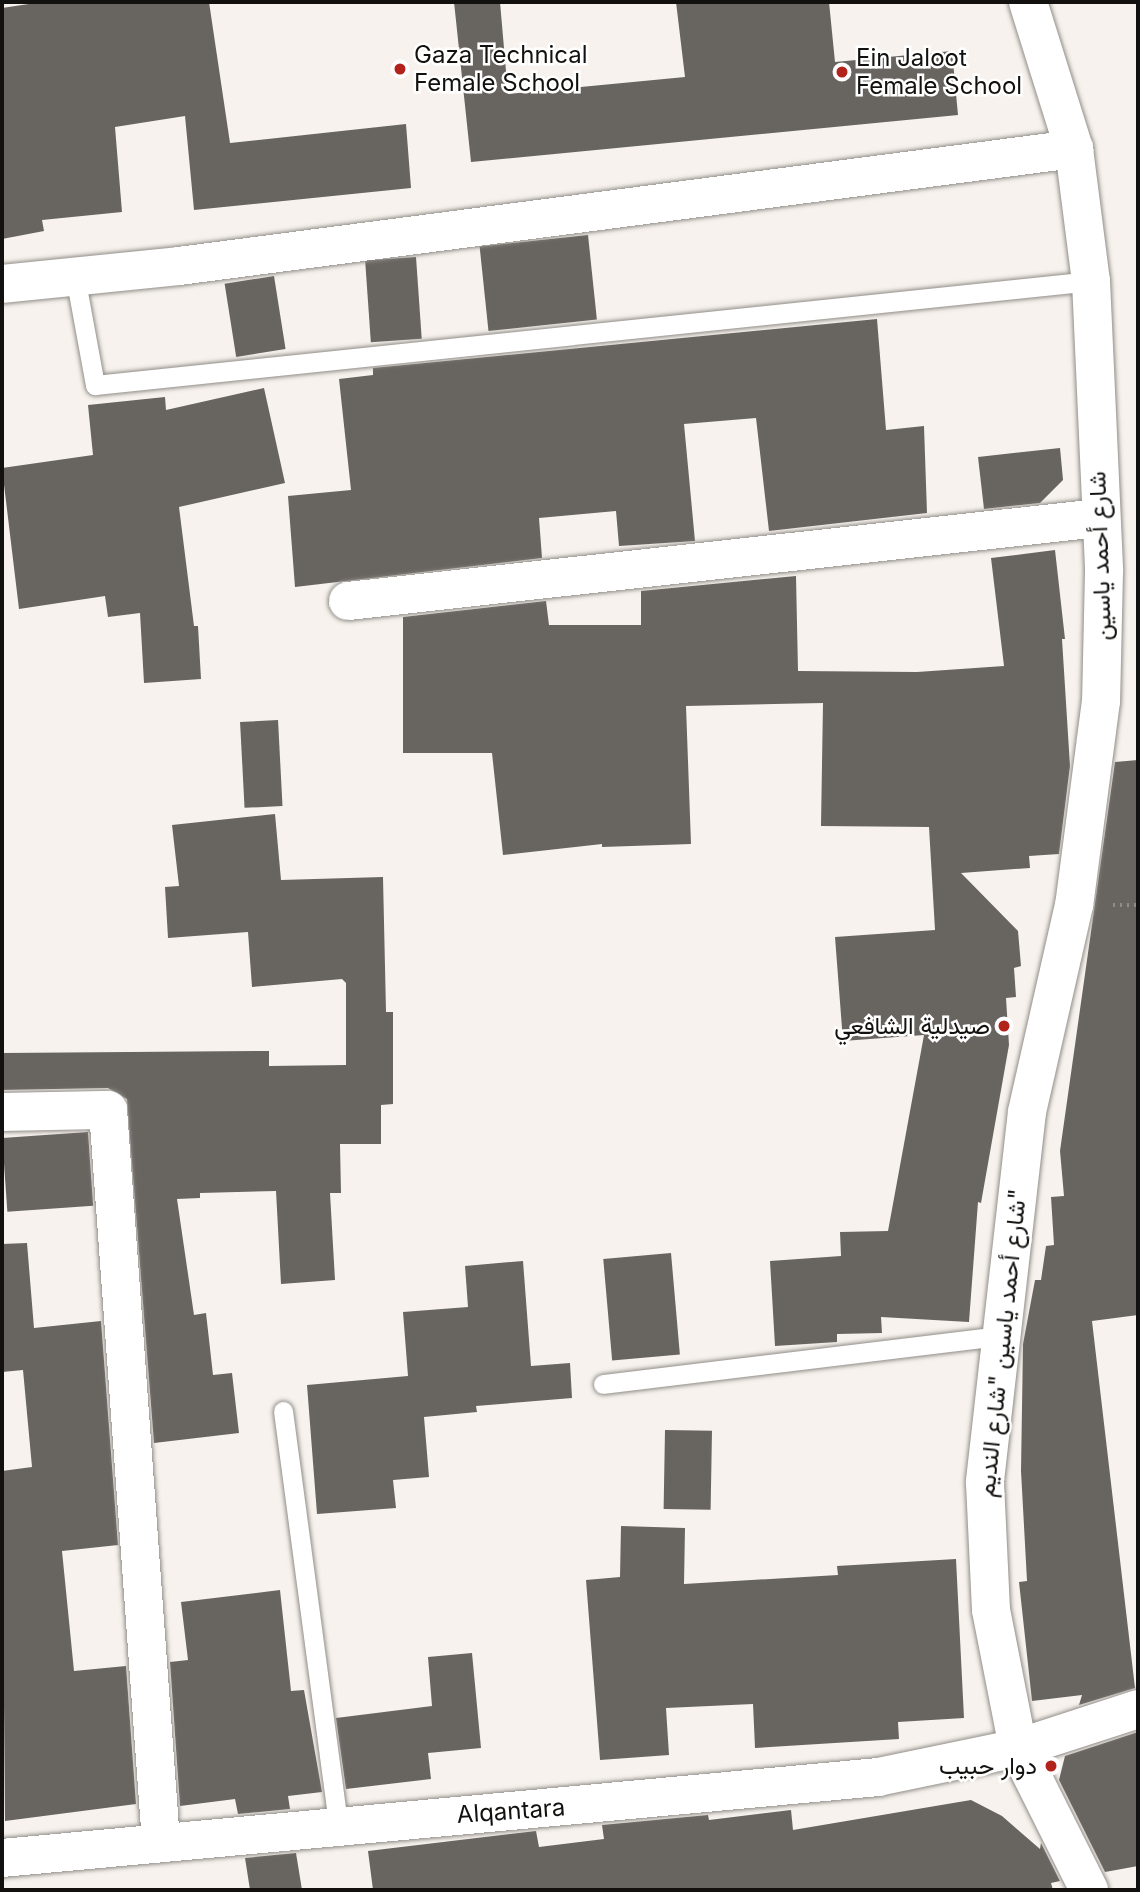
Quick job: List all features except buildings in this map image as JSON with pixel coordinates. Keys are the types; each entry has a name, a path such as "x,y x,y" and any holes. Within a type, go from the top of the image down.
{"street":[{"name":"شارع أحمد ياسين","path":"1027,1112 1074,905 1100,714 1104,572 1099,518 1091,281 1074,149 1028,2"},
{"path":"2,284 1074,149"},
{"path":"348,601 1099,518"},
{"path":"2,1112 108,1110 161,1842"},
{"name":"شارع أحمد ياسين \"شارع النديم\"","path":"1027,1112 999,1336 985,1483 991,1610 1018,1748 1089,1890"},
{"name":"Alqantara","path":"2,1857 338,1823 557,1808 878,1777 1018,1748 1138,1709"}],"lane":[{"path":"75,276 95,385 1091,281"},
{"path":"603,1384 999,1336"},
{"path":"283,1411 338,1823"}],"place":[{"name":"Gaza Technical Female School","path":"400,69"},
{"name":"Ein Jaloot Female School","path":"842,72"},
{"name":"صيدلية الشافعي","path":"1004,1026"},
{"name":"دوار حبيب","path":"1051,1766"}]}
